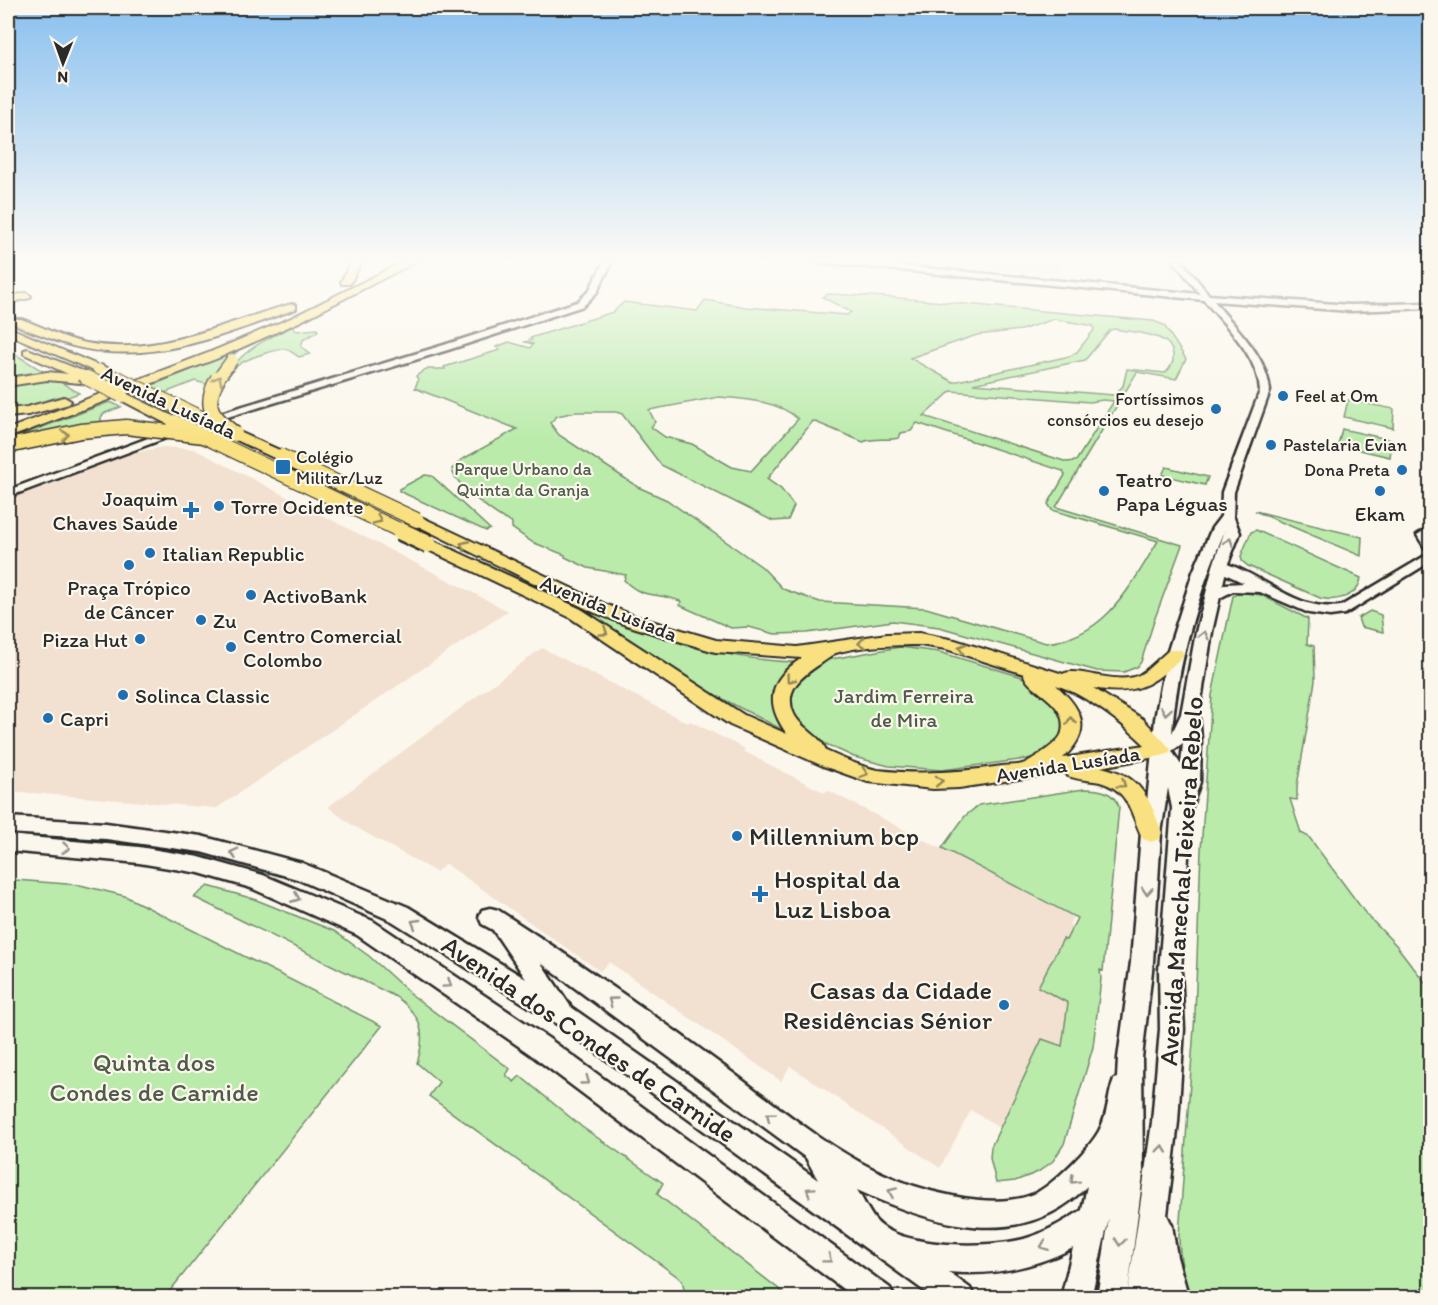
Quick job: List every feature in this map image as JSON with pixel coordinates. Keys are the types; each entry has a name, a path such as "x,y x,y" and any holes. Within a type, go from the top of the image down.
{"highway":[{"path":"11,323 82,346 130,349 193,340 249,321"},
{"path":"8,426 64,401 193,351 260,321"},
{"path":"8,426 202,353 274,321"},
{"path":"8,435 192,365 291,321"},
{"path":"235,434 216,419 209,405 222,372 232,360 277,328"},
{"path":"8,382 47,376 90,375"},
{"path":"8,413 28,411 64,401"},
{"path":"8,446 93,430 127,427 204,436"}],"main road":[{"name":"Avenida Lusíada","path":"11,323 65,353 90,375 204,436 504,571 599,608 693,641 715,646 773,652 797,653 887,640 919,639 950,644 1067,682 1136,724 1161,749"},
{"name":"Avenida Lusíada","path":"8,342 235,434 504,571 575,613 737,720 830,761 875,777 959,780 1161,749"},
{"name":"Avenida Marechal Teixeira Rebelo","path":"1076,1298 1130,1058 1142,962 1151,833 1175,654 1202,567 1219,528 1227,518 1233,533 1220,566 1199,656 1190,713 1192,739 1190,782 1181,808 1170,970 1172,1029 1156,1207 1142,1298"},
{"path":"1211,548 1212,559 1220,566"},
{"path":"1202,567 1220,566"},
{"path":"830,761 792,727 785,715 782,693 790,675 801,666 837,647"},
{"path":"1041,673 1100,683 1134,683 1155,673 1175,654"},
{"path":"1018,665 1059,696 1067,707 1074,726 1068,742 1061,750 1052,757 1020,772"},
{"path":"1181,808 1174,769 1161,749 1179,737 1190,713"},
{"path":"1046,768 1096,773 1122,783 1139,800 1151,833"},
{"name":"Avenida dos Condes de Carnide","path":"8,825 147,835 211,847 302,872 400,914 568,1018 960,1298"},
{"name":"Avenida dos Condes de Carnide","path":"8,843 139,855 199,865 256,881 365,928 539,1046 880,1298"},
{"path":"568,1018 530,970 507,934 490,917 529,941 742,1094 816,1152 861,1178 911,1201 961,1211 993,1214 1025,1210 1054,1198 1076,1181 1112,1135"},
{"name":"Avenida Marechal Teixeira Rebelo","path":"1112,1298 1129,1174 1130,1058"},
{"path":"816,1152 869,1233"},
{"path":"1156,1207 1163,1257 1174,1298"},
{"path":"893,1249 947,1259 1010,1257 1073,1234 1095,1218"}],"street":[{"path":"8,494 209,419 526,321"},
{"path":"1225,321 1258,362 1265,381 1264,391 1228,492 1227,518"},
{"path":"8,486 143,435 217,411 347,372 384,365"},
{"path":"1431,531 1424,536 1431,545"},
{"path":"1220,566 1315,611 1328,613 1345,610 1431,558"},
{"path":"1214,597 1226,588 1235,586 1272,591"}],"shaded area":[{"name":"Centro Comercial Colombo","path":"163,447 194,449 508,611 217,808 8,791 8,496 97,461"},
{"name":"Hospital da Luz Lisboa","path":"542,648 688,723 690,721 745,749 743,751 825,793 827,790 1073,917 1069,924 1079,930 1099,965 1101,979 1089,1061 1067,1136 1053,1161 1032,1176 996,1183 990,1150 999,1128 971,1110 940,1168 790,1066 781,1081 609,962 600,971 446,864 436,872 352,825 328,807"}],"green space":[{"name":"Parque Urbano da Quinta da Granja","path":"585,321 1048,321 1021,330 977,335 910,358 953,382 1070,356 1077,352 1094,330 1093,326 1065,321 1152,321 1164,325 1186,359 1176,379 1137,372 1056,507 1182,545 1141,662 1137,667 1124,672 1097,671 939,627 893,621 807,633 775,634 749,627 731,628 679,605 682,602 638,591 624,580 626,575 588,568 565,555 532,542 512,528 512,523 468,491 454,475 452,469 461,460 517,429 415,388 418,380 416,376 426,369 445,369 444,367 500,350 496,347 509,342 530,348 533,344 525,342 532,340 530,338","holes":["1110,330 1156,337 1166,342 1173,355 1169,369 1165,373 1127,369 1123,386 1114,395 973,384 1085,360","951,391 1090,402 1114,401 1076,461 1067,462 924,416","719,397 772,405 798,419 751,471 732,467 692,444 665,437 651,427 655,422 649,410","576,412 622,414 661,465 773,521 788,520 794,506 781,489 767,479 813,421 863,442 899,438 901,433 911,431 917,423 1063,471 1065,475 1048,504 1052,510 1158,541 1126,592 1100,620 1085,631 1067,639 1046,643 926,608 820,602 783,589 762,567 667,500 638,487 559,435 550,423 557,416"]},
{"path":"291,327 297,331 317,329 318,331 303,340 301,346 310,354 299,357 287,349 261,354 241,363 224,380 244,354 261,342"},
{"path":"8,350 79,393 8,418"},
{"path":"238,351 227,361 209,385 195,381 162,394 148,387"},
{"path":"1348,400 1394,409 1393,428 1344,417"},
{"path":"110,402 121,407 101,417 101,421 110,426 8,440"},
{"path":"1342,429 1392,440 1390,457 1338,445"},
{"path":"1166,467 1208,477 1205,485 1162,475"},
{"path":"425,475 432,476 490,529 486,531 399,491"},
{"path":"1255,511 1362,537 1361,556"},
{"path":"1256,530 1361,578 1356,590 1345,597 1320,598 1248,566 1242,561 1241,556 1251,532"},
{"path":"481,561 594,613 671,641 710,651 793,662 779,678 773,693 774,710 783,730 700,687 594,618"},
{"path":"1240,592 1261,595 1308,619 1307,644 1314,646 1315,681 1297,786 1297,800 1290,799 1301,833 1309,837 1366,914 1396,945 1430,989 1430,1297 1190,1297 1185,1282 1179,1235 1195,1014 1201,850 1212,695 1233,596"},
{"path":"1370,611 1381,615 1383,632 1361,627 1358,618"},
{"name":"Jardim Ferreira de Mira","path":"900,647 939,652 1029,680 1061,704 1067,735 1038,756 942,770 889,766 854,757 813,738 792,718 788,687 820,661"},
{"path":"1084,789 1100,790 1110,794 1119,807 1093,1047 1064,1144 1053,1161 1038,1172 1015,1181 996,1183 990,1158 991,1147 1042,1039 1062,1046 1068,1003 1038,987 1063,939 1066,940 1077,918 942,848 965,816 979,805"},
{"name":"Quinta dos Condes de Carnide","path":"15,880 80,885 125,896 382,1026 165,1297 8,1297 8,885"},
{"path":"208,886 254,899 334,931 369,956 412,995 510,1069 506,1075 514,1082 520,1076 582,1127 663,1183 657,1194 789,1297 686,1297 682,1280 429,1096 439,1082 417,1063 421,1043 420,1026 412,1011 405,1004 396,997 194,897"}],"place":[{"name":"Feel at Om","path":"1283,396"},
{"name":"Fortíssimos consórcios eu desejo","path":"1216,409"},
{"name":"Pastelaria Evian","path":"1271,445"},
{"name":"Colégio Militar/Luz","path":"283,467"},
{"name":"Dona Preta","path":"1402,470"},
{"name":"Teatro Papa Léguas","path":"1104,491"},
{"name":"Ekam","path":"1380,491"},
{"name":"Torre Ocidente","path":"219,506"},
{"name":"Joaquim Chaves Saúde","path":"191,510"},
{"name":"Italian Republic","path":"150,553"},
{"name":"Praça Trópico de Câncer","path":"129,565"},
{"name":"ActivoBank","path":"251,595"},
{"name":"Zu","path":"201,620"},
{"name":"Pizza Hut","path":"140,639"},
{"name":"Centro Comercial Colombo","path":"231,647"},
{"name":"Solinca Classic","path":"123,695"},
{"name":"Capri","path":"48,718"},
{"name":"Millennium bcp","path":"737,836"},
{"name":"Hospital da Luz Lisboa","path":"760,894"},
{"name":"Casas da Cidade Residências Sénior","path":"1004,1005"}]}
